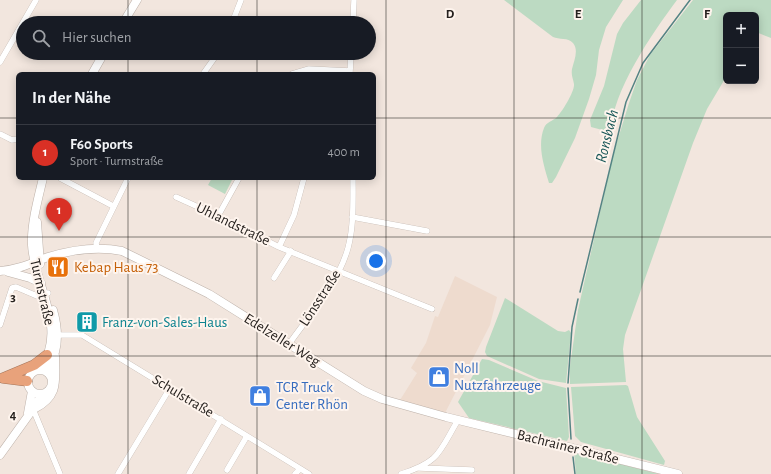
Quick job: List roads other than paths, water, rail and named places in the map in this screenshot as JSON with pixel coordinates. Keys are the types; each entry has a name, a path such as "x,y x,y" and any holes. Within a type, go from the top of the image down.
{"highway":[{"path":"1,378 34,365 51,355"},
{"path":"1,378 14,375 28,378"}],"main road":[{"path":"127,16 137,0"},
{"path":"93,72 100,60"},
{"name":"Turmstraße","path":"43,180 32,232 41,283 46,294"},
{"name":"Edelzeller Weg","path":"3,271 52,256 97,248 122,251 209,294 364,391 382,399 458,420"},
{"name":"Turmstraße","path":"37,261 46,294 54,335 48,373"},
{"path":"3,271 30,278 41,283"},
{"path":"29,414 39,406 54,389 56,382 51,355"},
{"name":"Turmstraße","path":"40,369 51,355"},
{"path":"0,454 29,414 42,394 47,392 51,386 51,378 48,373 40,369 35,370 28,378 32,391 29,414"},
{"path":"32,391 42,394"},
{"name":"Bachrainer Straße","path":"458,420 678,474"}],"street":[{"path":"27,16 36,0"},
{"path":"235,16 241,0"},
{"path":"353,16 354,0"},
{"path":"0,62 16,34"},
{"path":"204,72 213,60"},
{"path":"299,72 309,69 350,72 351,60"},
{"path":"0,134 12,140 16,140"},
{"path":"64,180 113,206"},
{"path":"97,248 96,244 113,206 127,180"},
{"path":"218,216 238,180"},
{"path":"279,246 294,215 303,180"},
{"name":"Lönsstraße","path":"289,344 339,272 348,247 352,218 353,180"},
{"name":"Uhlandstraße","path":"176,197 291,252 432,309"},
{"path":"352,218 427,231"},
{"path":"274,278 291,252"},
{"path":"0,325 12,288 16,287 37,296 46,294"},
{"name":"Schulstraße","path":"54,335 82,335 309,474"},
{"path":"118,474 170,388"},
{"path":"29,414 38,423"},
{"path":"29,414 38,423 60,474"},
{"path":"189,474 221,419"},
{"path":"400,474 418,468 432,461 447,441 458,420"},
{"path":"227,470 247,436"},
{"path":"418,468 472,470"},
{"path":"295,474 300,469"}],"waterway":[{"name":"Ronsbach","path":"580,292 626,102 643,63 690,0"},
{"name":"Ronsbach","path":"568,383 572,327 578,299"},
{"name":"Ronsbach","path":"568,388 571,439"},
{"name":"Ronsbach","path":"573,457 575,474"}],"place":[{"name":"F60 Sports","path":"59,231"},
{"name":"Kebap Haus 73","path":"58,267"},
{"name":"Franz-von-Sales-Haus","path":"87,322"},
{"name":"Noll Nutzfahrzeuge","path":"439,377"},
{"name":"TCR Truck Center Rhön","path":"260,396"}]}
